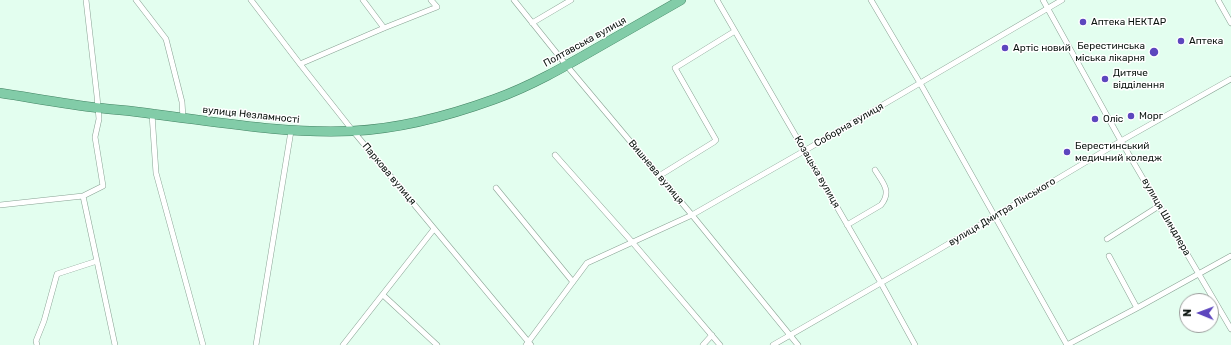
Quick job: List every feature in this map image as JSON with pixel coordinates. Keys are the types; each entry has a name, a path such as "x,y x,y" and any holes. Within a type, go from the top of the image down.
{"highway":[{"name":"Полтавська вулиця","path":"497,98 522,88 567,66 681,0"},
{"name":"вулиця Незламності","path":"0,93 98,108 291,131 353,131 394,126 472,107 497,98"}],"street":[{"path":"0,205 83,196 103,186 95,137 99,119 86,0"},
{"path":"136,0 166,38 182,102 183,118"},
{"name":"Паркова вулиця","path":"252,0 353,131 529,344"},
{"path":"363,0 384,28"},
{"path":"300,64 384,28 437,8 431,0"},
{"name":"Вишнева вулиця","path":"514,0 798,345"},
{"path":"532,23 571,0"},
{"name":"Козацька вулиця","path":"717,0 881,283 915,345"},
{"path":"871,0 920,83 1067,345 1231,256"},
{"name":"вулиця Шиндлера","path":"1043,0 1121,141 1231,330"},
{"name":"Соборна вулиця","path":"529,344 587,263 632,241 692,215 1062,0"},
{"path":"1218,0 1231,23"},
{"path":"659,176 716,140 674,68 735,31"},
{"name":"вулиця Дмитра Лінського","path":"773,345 1121,141 1231,80"},
{"path":"152,114 156,173 203,345"},
{"path":"256,345 291,131"},
{"path":"555,155 632,241 720,345"},
{"path":"847,225 881,205 885,200 887,195 886,188 875,170"},
{"path":"496,188 572,282"},
{"path":"83,196 115,345"},
{"path":"1107,239 1160,206"},
{"path":"343,345 434,229"},
{"path":"1109,256 1137,308"},
{"path":"37,345 36,341 44,321 57,274 97,261"},
{"path":"382,295 437,345"},
{"path":"703,345 712,335"}],"place":[{"name":"Аптека НЕКТАР","path":"1083,22"},
{"name":"Аптека","path":"1181,41"},
{"name":"Артіс новий","path":"1005,48"},
{"name":"Берестинська міська лікарня","path":"1154,52"},
{"name":"Дитяче відділення","path":"1105,79"},
{"name":"Морг","path":"1131,116"},
{"name":"Оліс","path":"1095,119"},
{"name":"Берестинський медичний коледж","path":"1067,152"}]}
